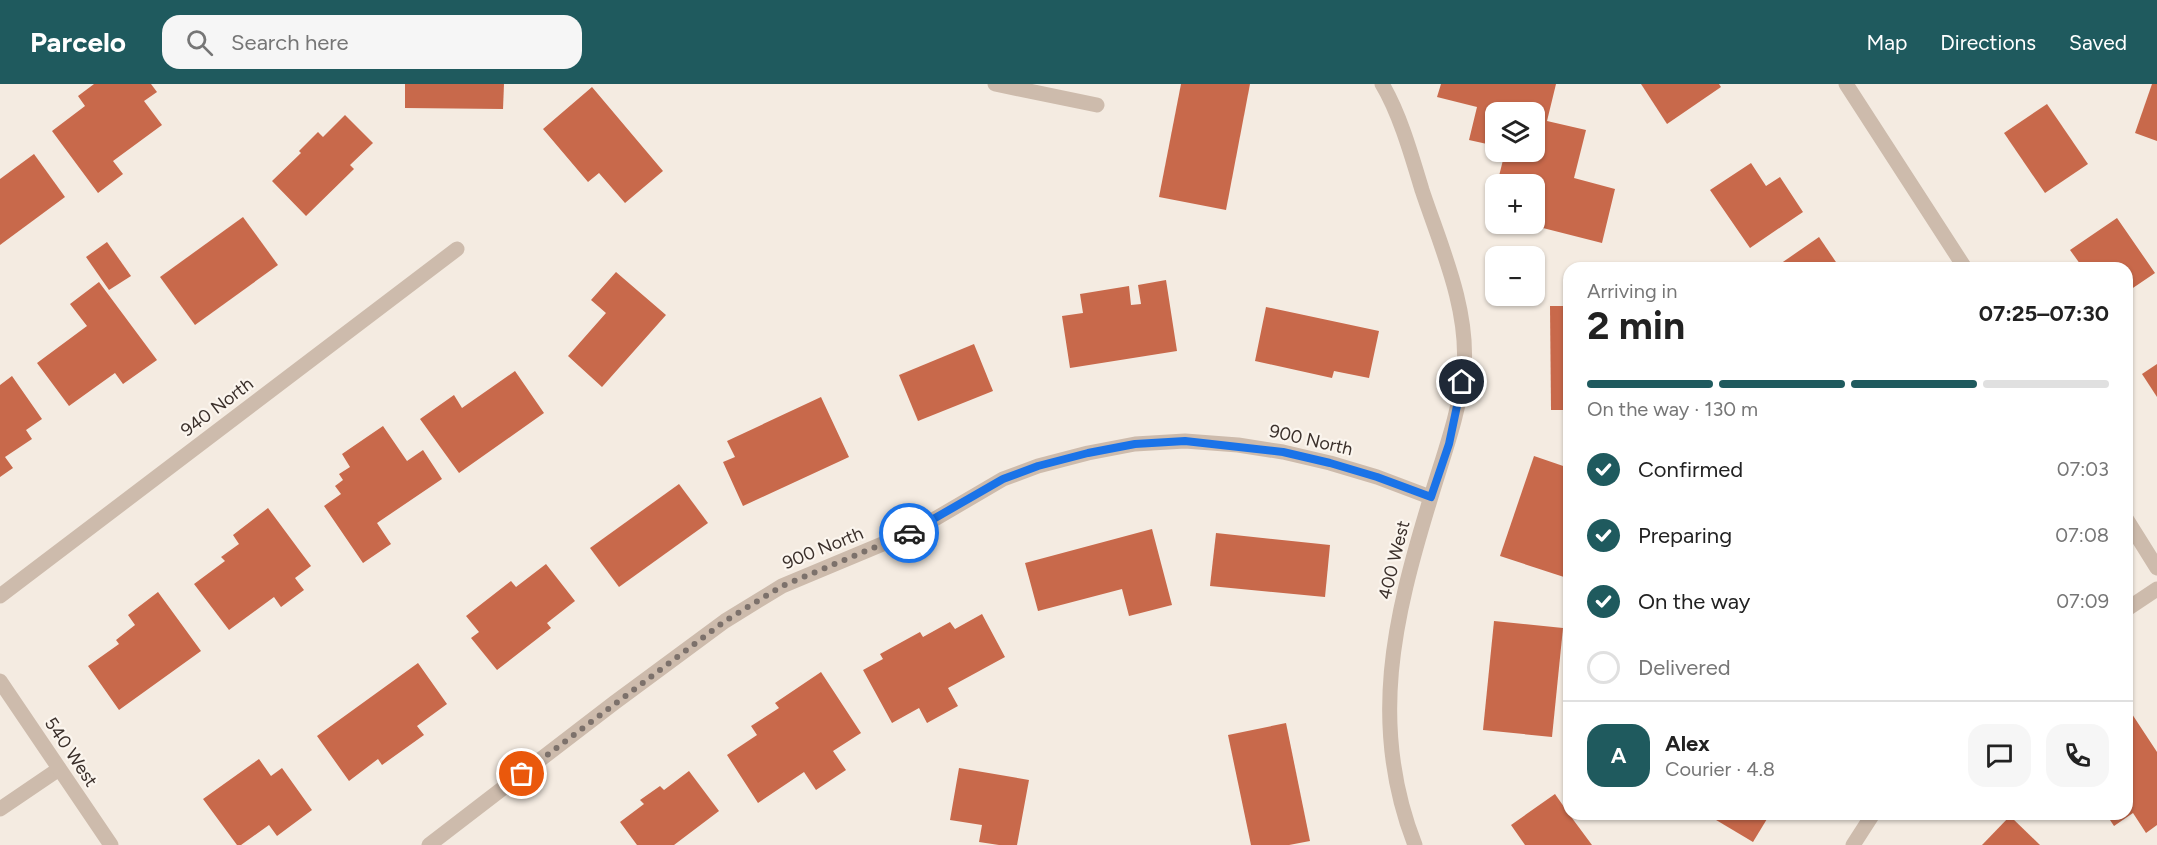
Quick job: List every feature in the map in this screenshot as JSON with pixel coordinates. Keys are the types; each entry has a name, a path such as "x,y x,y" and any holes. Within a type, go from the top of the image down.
{"street":[{"path":"995,84 1097,105"},
{"name":"400 West","path":"1382,84 1412,157 1453,282 1464,331 1464,366 1460,398 1449,444 1404,587 1392,660 1388,703 1390,748 1396,787 1415,845"},
{"path":"1846,84 1961,262"},
{"name":"940 North","path":"0,596 458,249"},
{"name":"900 North","path":"429,845 725,621 782,586 916,530 1003,479 1038,466 1135,444 1185,441 1283,452 1377,477 1431,497"},
{"path":"2133,530 2157,568"},
{"path":"2133,605 2157,589"},
{"name":"540 West","path":"0,681 111,845"},
{"path":"0,809 59,769"},
{"path":"1853,845 1869,820"}],"building":[{"path":"94,84 151,84 157,92 144,101 162,125 113,161 123,174 98,193 52,131 85,106 78,96"},
{"path":"405,84 504,84 503,109 405,108"},
{"path":"1181,84 1250,84 1226,210 1159,197"},
{"path":"1441,84 1556,84 1547,121 1586,130 1574,178 1615,189 1602,243 1545,229 1545,174 1500,174 1502,162 1545,162 1545,102 1485,102 1485,144 1469,140 1477,107 1437,97"},
{"path":"1641,84 1719,84 1721,87 1667,124"},
{"path":"2152,84 2157,84 2157,141 2135,133"},
{"path":"592,87 663,171 625,203 599,173 588,182 543,129"},
{"path":"2047,104 2088,164 2045,193 2004,133"},
{"path":"345,115 373,143 350,165 354,169 306,216 272,181 301,153 299,151 318,132 323,137"},
{"path":"34,154 65,197 0,245 0,179"},
{"path":"1751,163 1766,186 1780,177 1803,212 1750,248 1710,190"},
{"path":"243,217 278,265 195,325 160,277"},
{"path":"2117,218 2155,273 2133,288 2133,262 2079,262 2070,250"},
{"path":"1819,237 1836,262 1783,262"},
{"path":"107,242 131,276 109,290 86,257"},
{"path":"616,272 666,315 602,387 568,356 606,313 591,300"},
{"path":"1166,280 1177,351 1070,368 1062,316 1083,313 1080,294 1129,286 1131,305 1141,304 1138,285"},
{"path":"99,282 157,360 123,384 115,373 69,406 37,363 87,326 70,304"},
{"path":"1550,306 1563,306 1563,410 1551,410"},
{"path":"1266,307 1379,331 1369,378 1334,371 1332,378 1255,361"},
{"path":"974,344 993,391 918,421 899,375"},
{"path":"2157,364 2157,397 2142,374"},
{"path":"515,371 544,413 459,473 420,419 454,395 462,408"},
{"path":"12,376 42,419 26,430 32,439 5,457 13,468 0,477 0,385"},
{"path":"821,397 849,457 743,506 723,462 735,457 727,441"},
{"path":"383,426 407,461 423,450 442,479 377,523 391,544 363,563 324,506 341,494 335,486 343,480 339,474 350,467 342,454"},
{"path":"1534,456 1563,466 1563,577 1500,556"},
{"path":"679,484 708,523 619,587 590,548"},
{"path":"268,508 311,566 295,578 304,590 281,607 274,597 229,630 194,584 225,561 221,557 239,544 233,535"},
{"path":"1152,529 1172,605 1129,616 1122,589 1038,611 1025,563"},
{"path":"1216,533 1330,545 1325,597 1210,586"},
{"path":"546,564 575,601 547,623 551,628 497,670 471,638 479,632 466,616 511,581 516,587"},
{"path":"158,592 201,651 119,710 88,666 119,644 116,640 135,625 128,615"},
{"path":"982,614 1005,657 948,688 958,706 927,723 919,708 892,723 863,670 883,659 880,654 920,632 923,637 950,622 955,629"},
{"path":"1494,621 1563,628 1552,737 1483,730"},
{"path":"418,663 447,704 417,726 424,735 382,765 378,759 349,781 317,736"},
{"path":"821,672 861,733 833,751 846,770 816,790 804,772 758,803 727,755 757,735 751,726 779,708 775,703"},
{"path":"2133,716 2157,752 2157,825 2146,833 2133,813"},
{"path":"1286,723 1310,841 1289,845 1251,845 1228,735"},
{"path":"259,759 271,776 282,768 312,810 277,836 269,825 241,845 237,845 203,799"},
{"path":"959,768 1029,780 1017,845 979,842 982,825 950,820"},
{"path":"689,771 719,811 674,845 637,845 620,822 644,804 640,800 660,786 664,790"},
{"path":"1555,794 1563,805 1563,820 1574,820 1592,845 1525,845 1511,825"},
{"path":"1716,820 1766,820 1753,842"},
{"path":"2006,820 2014,820 2040,845 1982,845"},
{"path":"2110,820 2123,820 2114,826"}],"way so far":[{"path":"522,774 725,621 782,586 909,533"}],"route":[{"path":"909,533 1003,479 1038,466 1135,444 1185,441 1283,452 1377,477 1431,497 1449,444 1462,382"}]}
